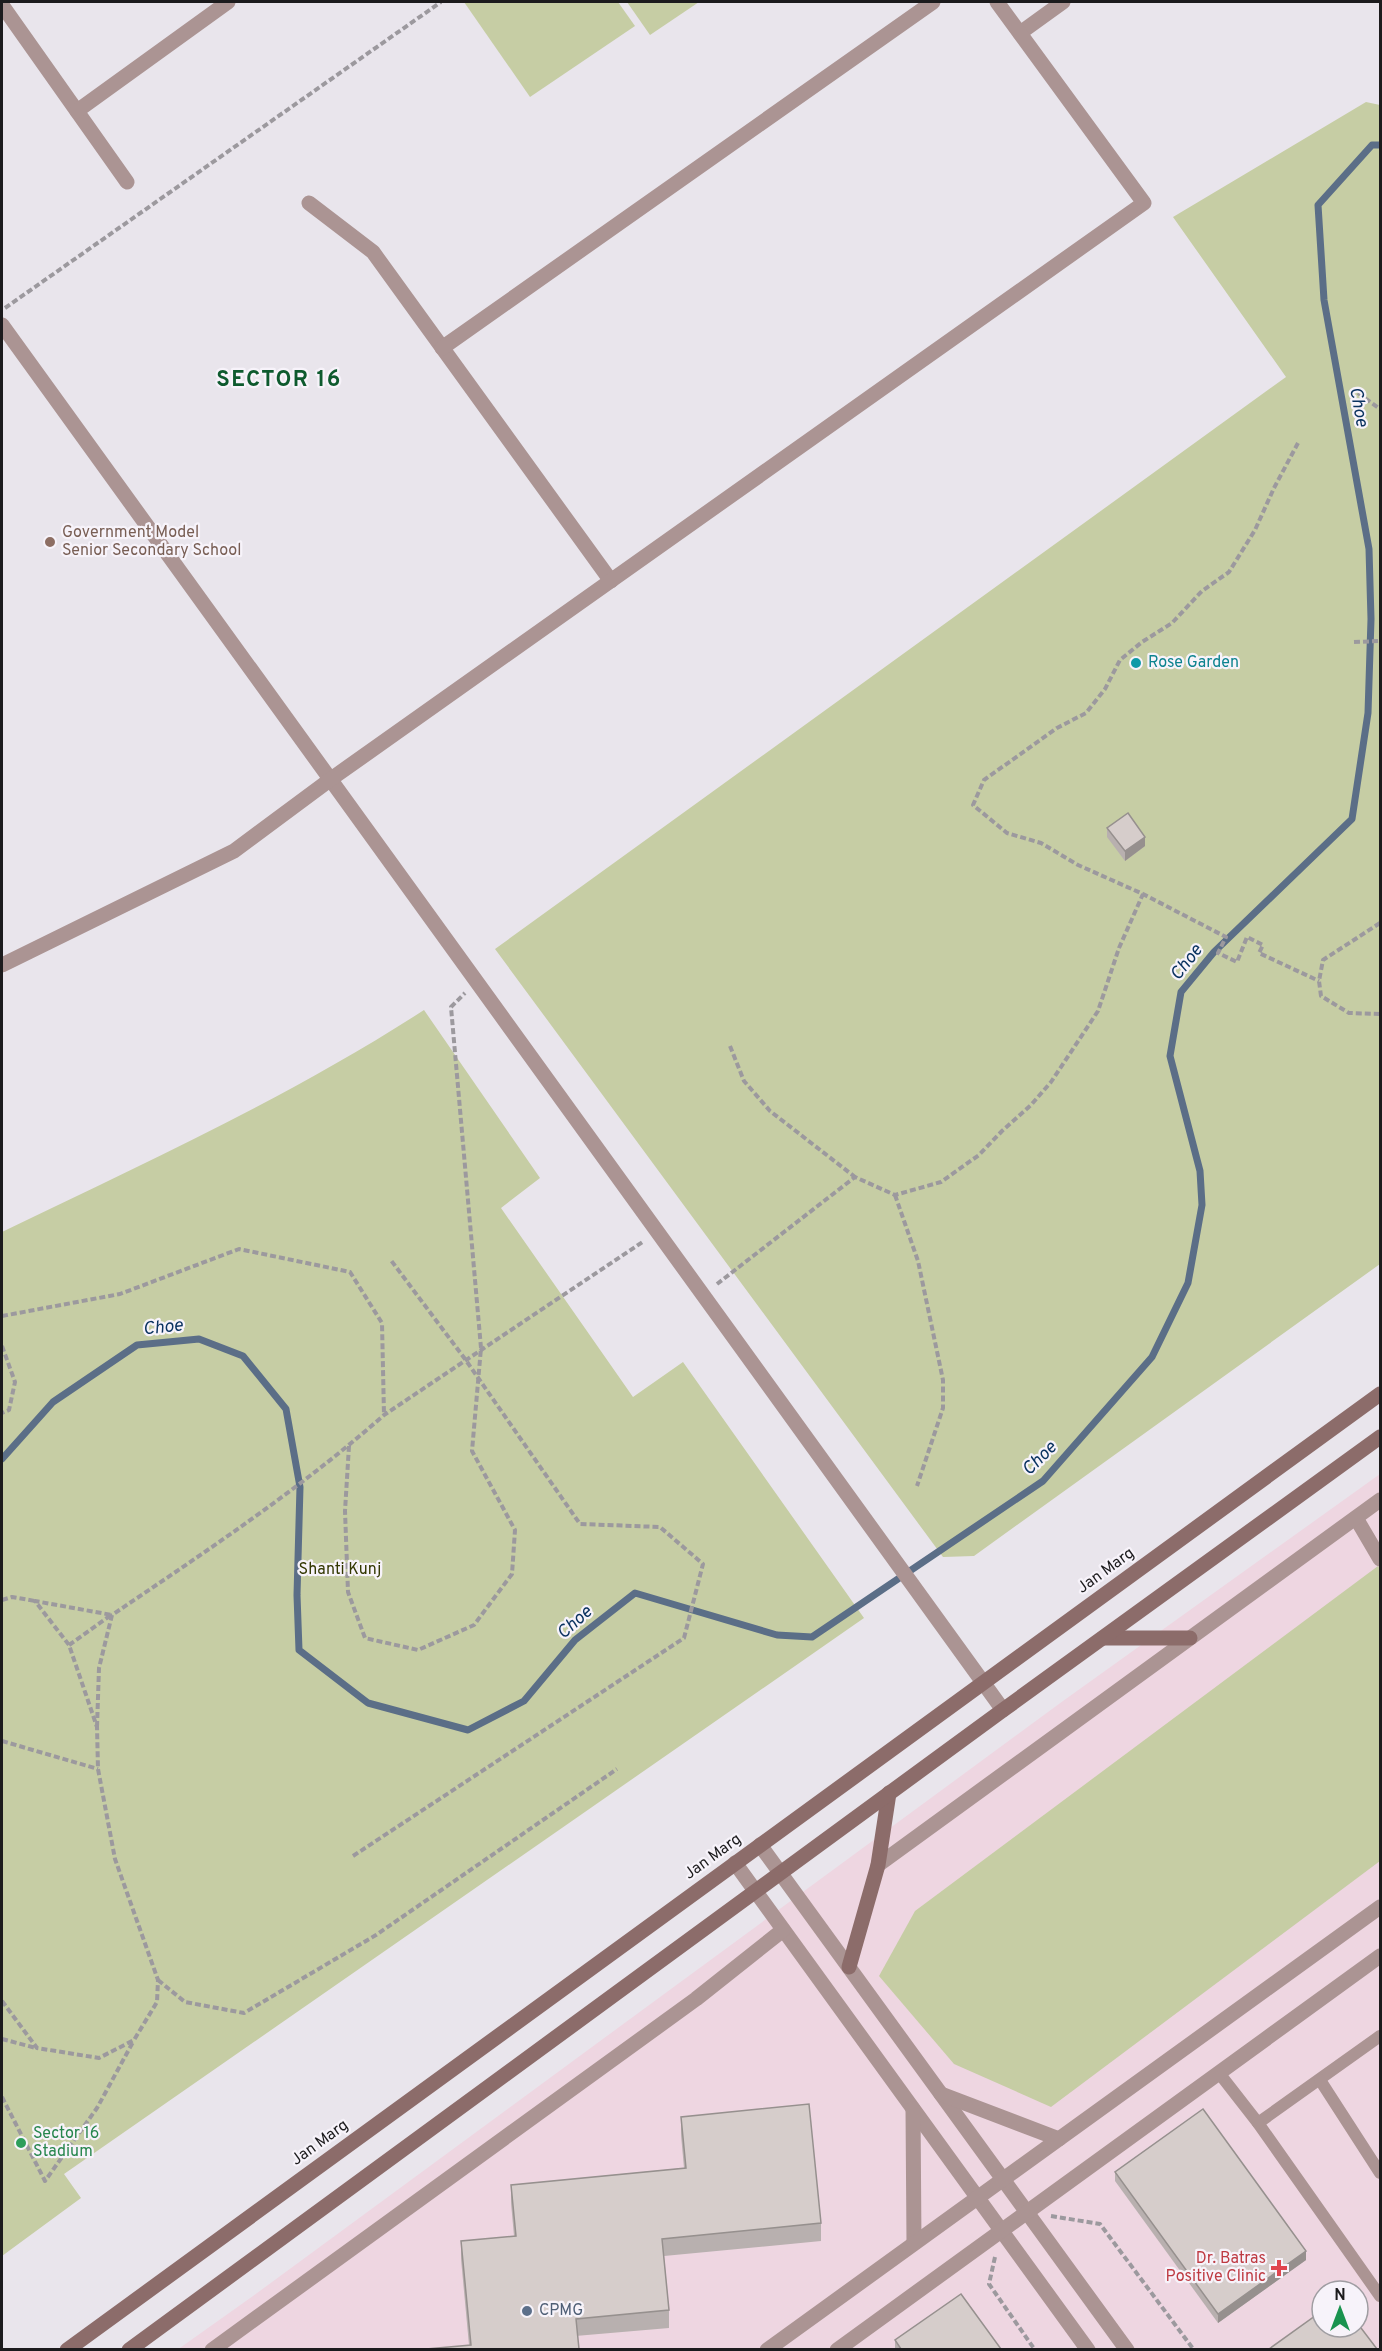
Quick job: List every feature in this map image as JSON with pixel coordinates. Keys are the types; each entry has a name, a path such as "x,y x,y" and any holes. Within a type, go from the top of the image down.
{"main road":[{"name":"Jan Marg","path":"67,2349 1380,1394"},
{"path":"129,2349 1380,1437"},
{"path":"1103,1638 1190,1638"},
{"path":"849,1967 878,1865 889,1793"}],"street":[{"path":"77,111 228,2"},
{"path":"442,348 933,2"},
{"path":"2,964 234,851 331,779 1144,203 997,2"},
{"path":"1020,33 1063,2"},
{"path":"2,4 127,182"},
{"path":"309,204 372,252 611,581"},
{"path":"2,325 1003,1710"},
{"path":"878,1865 1380,1500"},
{"path":"1356,1518 1380,1559"},
{"path":"760,1845 1127,2349"},
{"path":"735,1863 1088,2349"},
{"path":"767,2349 1380,1907"},
{"path":"212,2349 640,2038 696,2000 783,1930"},
{"path":"838,2349 1380,1956"},
{"path":"941,2094 1059,2139"},
{"path":"913,2109 914,2243"}],"lane":[{"path":"1258,2122 1380,2036"},
{"path":"1219,2073 1258,2122 1380,2296"},
{"path":"1320,2080 1380,2173"}],"path":[{"path":"2,310 441,2"},
{"path":"1358,393 1380,410"},
{"path":"1298,443 1255,530 1229,572 1202,591 1172,623 1142,642 1120,660 1105,689 1086,713 1057,728 984,780 973,805 1006,833 1041,843 1078,866 1143,894 1226,937 1218,954 1237,962 1247,937 1263,945 1259,953 1319,981"},
{"path":"1353,642 1380,641"},
{"path":"730,1046 744,1081 770,1111 855,1177 895,1195 941,1182 970,1162 1031,1105 1051,1082 1098,1011 1119,948 1143,894"},
{"path":"1380,922 1323,960 1319,981 1321,996 1349,1012 1380,1014"},
{"path":"349,1446 345,1511 348,1592 365,1638 418,1650 474,1625 512,1574 515,1530 472,1451 481,1348 451,1006 477,981"},
{"path":"703,1295 855,1177"},
{"path":"895,1195 918,1262 943,1380 943,1408 917,1486"},
{"path":"69,1645 222,1540 349,1446 384,1415 481,1348 658,1232"},
{"path":"2,1316 120,1294 239,1249 350,1272 382,1323 384,1415"},
{"path":"353,1856 684,1638 703,1564 660,1527 580,1524 465,1359 390,1259"},
{"path":"2,1346 15,1382 9,1410 2,1413"},
{"path":"2,1600 12,1597 112,1615"},
{"path":"35,1601 69,1645 97,1727"},
{"path":"2,2097 45,2181 97,2108 157,2002 158,1980 115,1859 98,1768 99,1668 112,1615"},
{"path":"2,1741 98,1768"},
{"path":"158,1980 185,2002 244,2013 376,1935 617,1768"},
{"path":"2,2001 37,2048"},
{"path":"2,2039 37,2048 99,2058 134,2040"},
{"path":"1027,2212 1100,2224 1194,2349"},
{"path":"1001,2230 989,2284 1035,2349"}],"shaded area":[{"path":"1380,1474 1380,2349 177,2350 1063,1701"}],"green space":[{"path":"464,2 618,2 635,26 530,97"},
{"path":"627,2 699,2 650,35"},
{"name":"Rose Garden","path":"1366,102 1380,105 1380,1264 974,1556 943,1557 495,949 1286,377 1173,217"},
{"name":"Shanti Kunj","path":"424,1010 540,1178 501,1208 633,1397 683,1362 864,1618 64,2174 81,2198 2,2256 2,1232 216,1128 322,1072"},
{"path":"1378,1566 1380,1569 1380,1861 1051,2107 954,2064 879,1976 915,1911"}],"building":[{"path":"1128,813 1145,837 1125,851 1107,828"},
{"path":"809,2104 821,2223 662,2239 669,2310 576,2319 579,2349 426,2349 471,2345 461,2241 516,2236 511,2185 686,2168 681,2117"},
{"path":"1203,2109 1306,2251 1218,2314 1115,2172"},
{"path":"961,2294 1001,2349 901,2349 895,2340"},
{"path":"1310,2320 1310,2339 1369,2339 1377,2349 1269,2349"}],"waterway":[{"name":"Choe","path":"2,1459 53,1402 137,1345 199,1339 243,1356 286,1409 300,1487 297,1595 299,1650 368,1703 468,1730 524,1701 575,1640 635,1593 777,1635 812,1637 1043,1481 1152,1357 1188,1283 1202,1205 1200,1171 1170,1056 1181,992 1214,952 1352,819 1368,713 1371,619 1369,549 1324,300 1318,205 1372,145 1380,145"}],"place":[{"name":"Government Model Senior Secondary School","path":"50,542"},
{"name":"Rose Garden","path":"1136,663"},
{"name":"Sector 16 Stadium","path":"21,2143"},
{"name":"Dr. Batras Positive Clinic","path":"1279,2268"},
{"name":"CPMG","path":"527,2311"}],"district":[{"name":"SECTOR 16","path":"279,380"}]}
